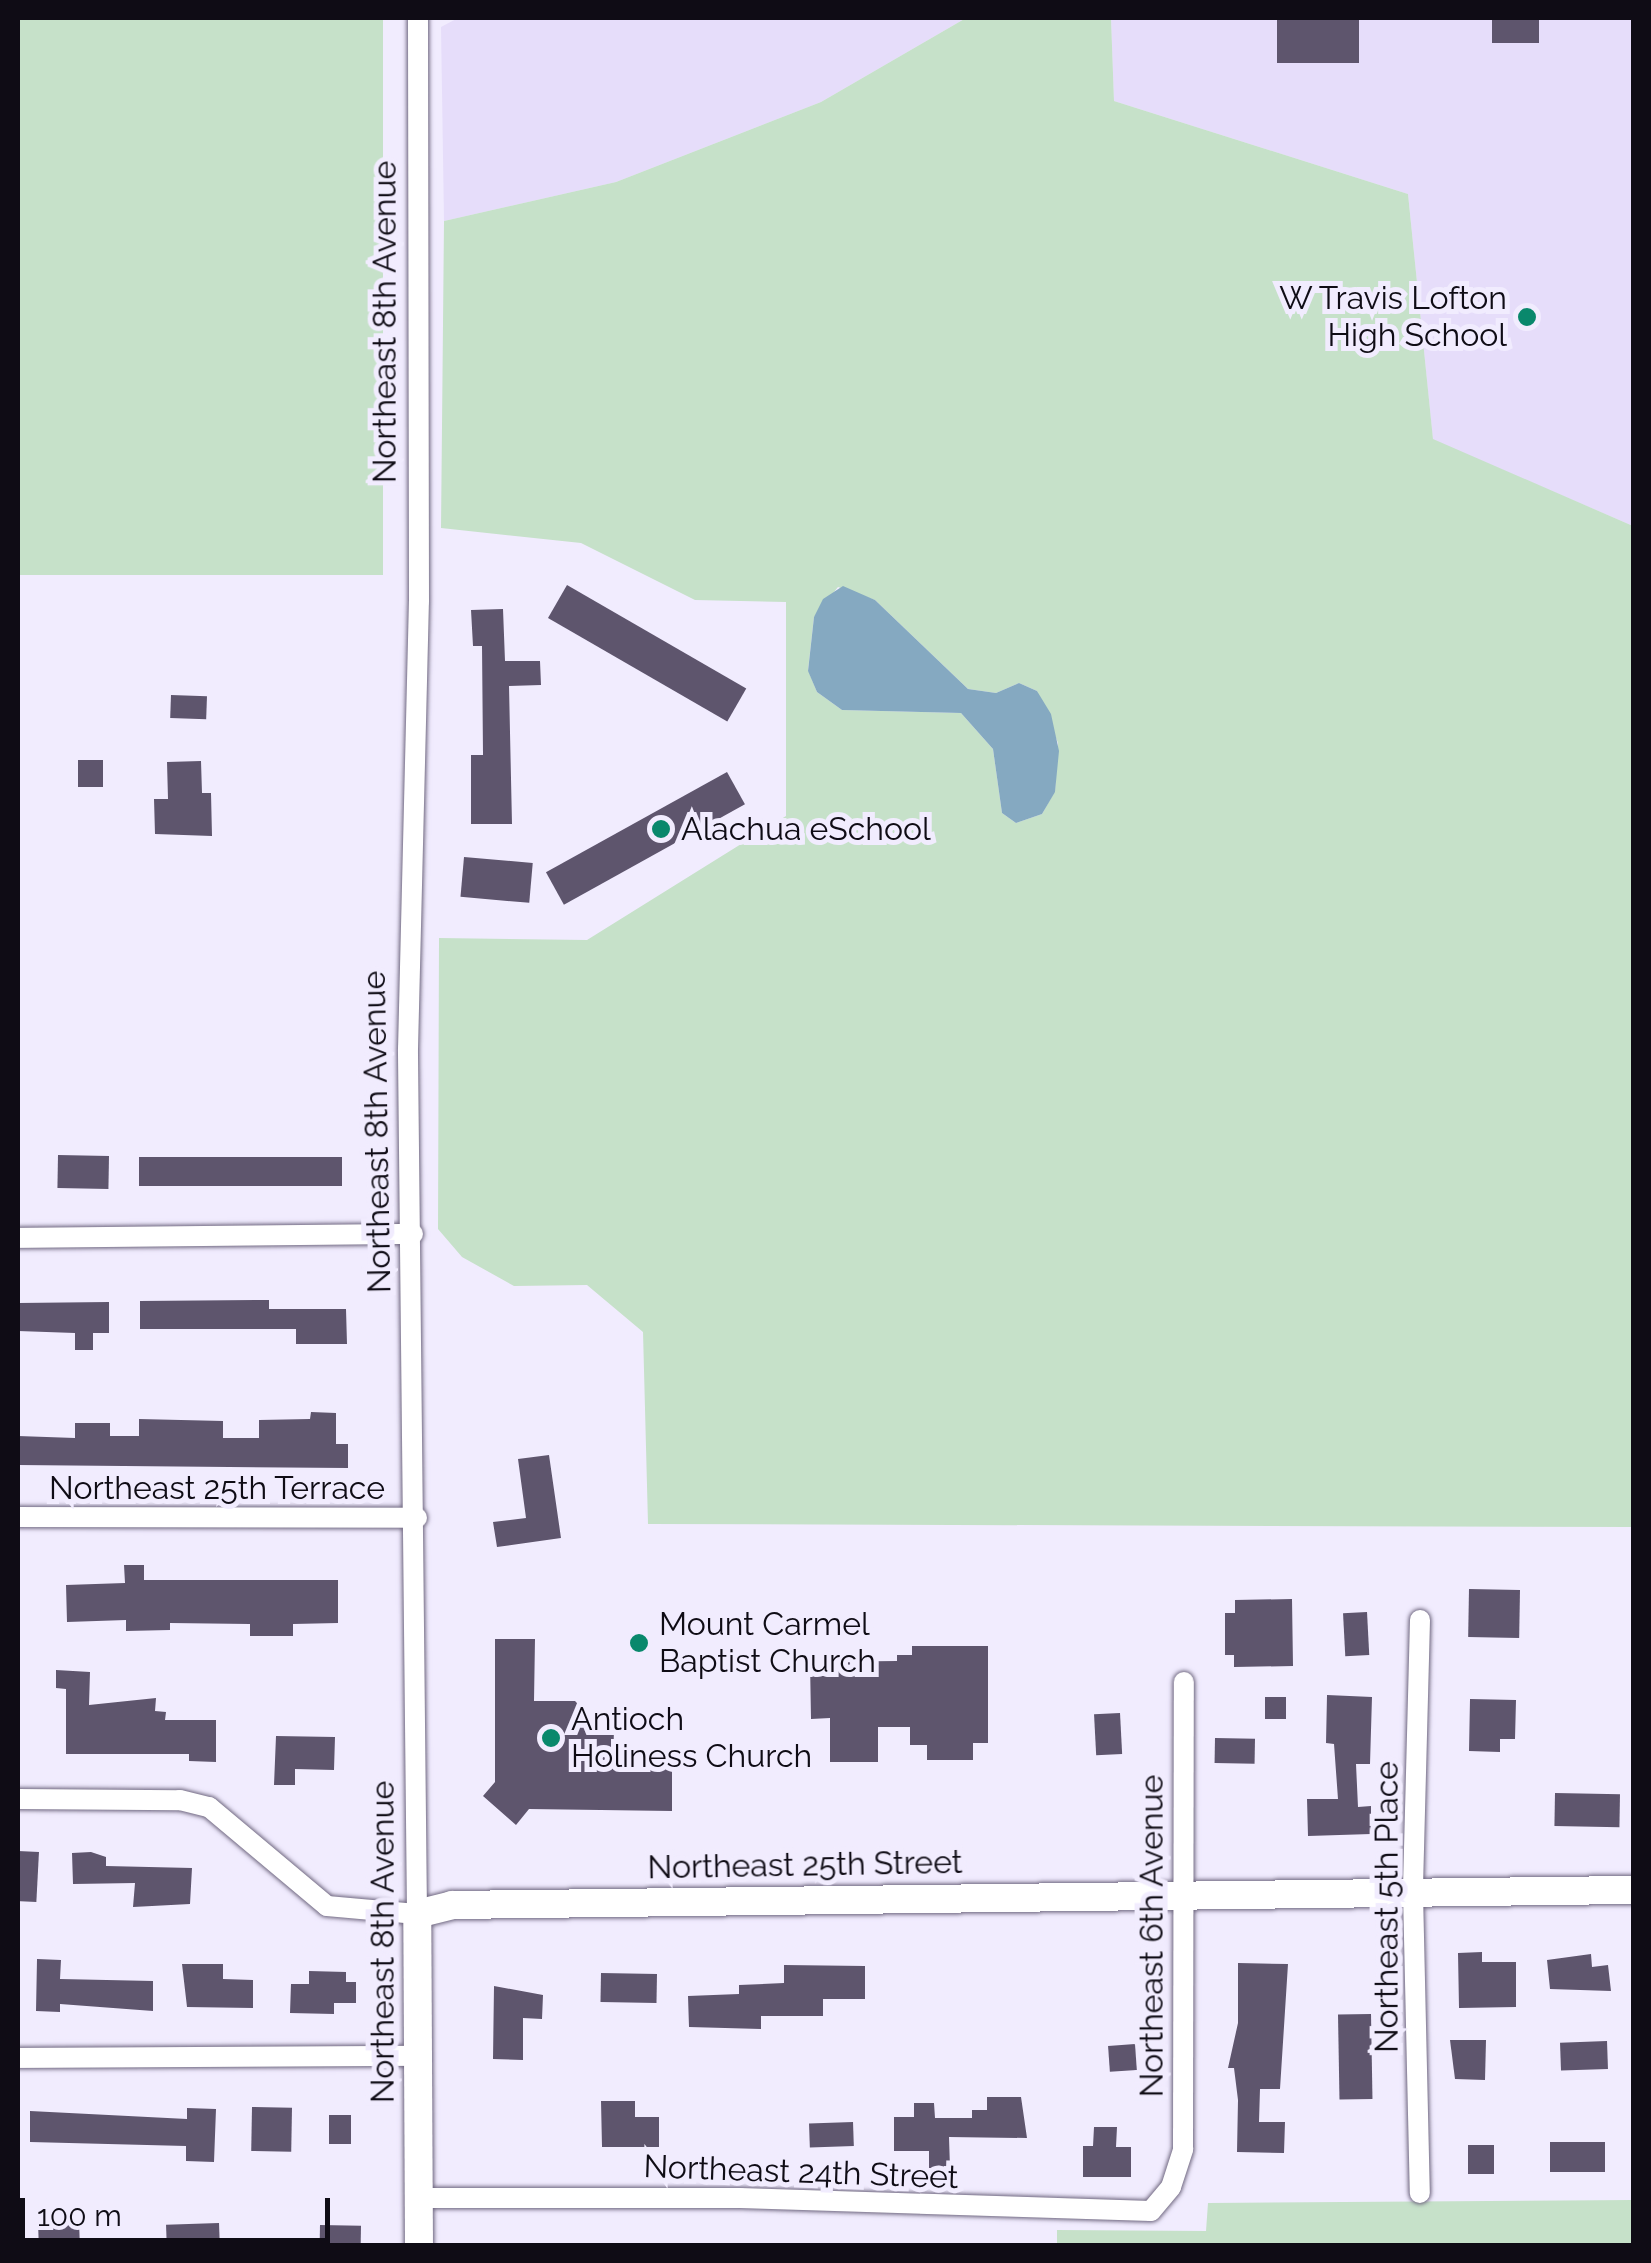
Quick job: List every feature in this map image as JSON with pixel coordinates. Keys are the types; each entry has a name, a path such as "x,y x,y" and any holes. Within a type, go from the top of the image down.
{"street":[{"name":"Northeast 8th Avenue","path":"418,18 419,618 409,941 417,1518 419,2246"},
{"path":"18,1238 413,1234"},
{"name":"Northeast 25th Terrace","path":"18,1517 417,1518"},
{"name":"Northeast 5th Place","path":"1420,1620 1413,1893 1420,2193"},
{"name":"Northeast 6th Avenue","path":"1171,2187 1182,2149 1180,1896 1184,1682"},
{"name":"Northeast 25th Street","path":"18,1799 180,1800 208,1807 327,1906 417,1914 452,1905 1634,1890"},
{"path":"18,2058 418,2056"},
{"name":"Northeast 24th Street","path":"419,2198 740,2198 1082,2213 1150,2211 1171,2187"}],"shaded area":[{"path":"458,18 966,18 821,102 616,182 444,221 441,27"},
{"name":"W Travis Lofton High School","path":"1111,18 1633,18 1633,526 1433,440 1408,194 1114,101"}],"green space":[{"path":"18,18 383,18 383,575 18,575"},
{"path":"966,18 1111,18 1114,101 1408,194 1433,439 1633,526 1633,1527 648,1524 643,1332 587,1285 514,1286 462,1257 438,1229 439,938 587,940 786,816 786,602 695,600 581,543 441,528 444,221 616,182 821,102","holes":["838,587 875,600 968,689 996,693 1019,683 1037,691 1058,743 1055,791 1042,814 1016,823 1002,813 993,749 961,713 842,710 817,692 808,670 814,617"]},
{"path":"1633,2200 1633,2245 1057,2246 1057,2230 1206,2231 1208,2203"}],"water":[{"path":"843,586 875,600 968,689 996,693 1019,683 1037,691 1051,714 1059,751 1055,792 1042,814 1016,823 1002,813 993,749 961,713 842,710 817,692 808,671 814,617 823,599"}],"building":[{"path":"1277,18 1359,18 1359,63 1277,63"},
{"path":"1492,18 1539,18 1539,43 1492,43"},
{"path":"567,585 746,688 727,721 548,618"},
{"path":"503,609 505,661 540,661 541,685 509,686 512,824 471,824 471,755 483,755 482,646 473,646 471,610"},
{"path":"171,695 207,696 206,719 170,718"},
{"path":"78,760 103,760 103,787 78,787"},
{"path":"201,761 202,793 211,793 212,836 155,834 154,799 168,799 167,762"},
{"path":"727,772 745,804 564,905 546,872"},
{"path":"464,857 533,863 529,903 461,897"},
{"path":"58,1155 109,1156 108,1189 57,1188"},
{"path":"139,1157 342,1157 342,1186 139,1186"},
{"path":"269,1300 269,1309 346,1309 347,1344 296,1344 296,1329 140,1329 140,1301"},
{"path":"109,1302 109,1333 93,1333 93,1350 75,1350 75,1333 18,1331 18,1303"},
{"path":"311,1412 336,1413 336,1444 348,1444 348,1468 18,1465 18,1436 75,1438 75,1423 110,1423 110,1436 139,1436 139,1419 223,1421 223,1438 259,1438 259,1420 310,1419"},
{"path":"549,1455 561,1538 497,1547 493,1522 526,1518 518,1459"},
{"path":"124,1565 144,1565 144,1580 338,1580 338,1623 293,1624 293,1636 250,1636 250,1624 170,1623 170,1630 126,1631 126,1620 67,1622 66,1585 125,1583"},
{"path":"1469,1589 1520,1590 1519,1638 1468,1637"},
{"path":"1292,1599 1293,1666 1234,1667 1234,1655 1225,1655 1225,1613 1235,1613 1235,1600"},
{"path":"1367,1612 1369,1655 1345,1656 1343,1613"},
{"path":"495,1639 535,1639 534,1701 575,1701 601,1728 614,1728 613,1769 672,1769 672,1811 529,1809 516,1825 483,1796 495,1782"},
{"path":"912,1646 988,1646 988,1743 973,1743 973,1760 927,1760 927,1745 910,1745 910,1727 878,1727 878,1762 830,1762 830,1718 811,1719 810,1662 897,1661 897,1655 912,1655"},
{"path":"56,1670 90,1672 89,1705 156,1698 155,1711 166,1712 165,1720 216,1720 216,1762 189,1761 189,1754 66,1754 66,1689 56,1688"},
{"path":"1327,1695 1372,1697 1370,1764 1356,1764 1358,1807 1371,1806 1371,1834 1308,1836 1307,1799 1338,1799 1334,1744 1326,1743"},
{"path":"1265,1697 1286,1697 1286,1719 1265,1719"},
{"path":"1470,1699 1516,1700 1515,1739 1500,1739 1500,1752 1469,1751"},
{"path":"1120,1713 1122,1754 1096,1755 1094,1714"},
{"path":"276,1736 335,1737 334,1770 295,1769 295,1785 274,1785"},
{"path":"1215,1738 1255,1739 1255,1764 1215,1763"},
{"path":"1555,1793 1620,1794 1619,1827 1554,1826"},
{"path":"18,1851 39,1852 36,1902 18,1901"},
{"path":"91,1852 106,1857 106,1866 192,1868 190,1904 133,1907 135,1883 73,1884 72,1853"},
{"path":"1482,1952 1482,1962 1516,1962 1516,2007 1459,2008 1458,1953"},
{"path":"1591,1954 1592,1967 1608,1965 1611,1991 1550,1989 1547,1960"},
{"path":"37,1959 61,1960 60,1979 153,1981 153,2011 60,2004 60,2012 36,2011"},
{"path":"1238,1963 1288,1964 1280,2089 1260,2089 1259,2122 1285,2122 1284,2153 1237,2152 1238,2100 1234,2068 1228,2068 1238,2023"},
{"path":"182,1964 223,1964 223,1979 253,1980 253,2008 187,2007"},
{"path":"784,1965 865,1966 865,1999 823,1999 823,2016 761,2016 761,2029 689,2027 688,1996 739,1994 739,1985 784,1983"},
{"path":"309,1971 346,1972 346,1982 356,1982 356,2003 334,2003 334,2014 290,2013 291,1984 309,1984"},
{"path":"601,1973 657,1974 656,2003 600,2002"},
{"path":"494,1986 543,1995 542,2019 523,2018 523,2060 493,2059"},
{"path":"1371,2014 1372,2099 1339,2100 1338,2015"},
{"path":"1450,2040 1486,2040 1485,2080 1455,2079"},
{"path":"1607,2041 1608,2069 1561,2071 1560,2043"},
{"path":"1135,2044 1137,2070 1110,2072 1108,2046"},
{"path":"987,2097 1021,2097 1027,2138 949,2137 950,2168 929,2168 929,2151 894,2151 894,2117 914,2117 914,2103 934,2103 935,2118 972,2118 972,2110 987,2110"},
{"path":"601,2101 635,2101 635,2117 659,2117 659,2147 602,2147"},
{"path":"252,2107 292,2108 291,2152 251,2151"},
{"path":"187,2108 216,2109 214,2162 186,2161 186,2146 30,2142 30,2111 187,2119"},
{"path":"329,2115 351,2115 351,2144 329,2144"},
{"path":"853,2122 854,2146 810,2148 809,2124"},
{"path":"1094,2127 1117,2127 1116,2147 1131,2147 1131,2177 1083,2177 1083,2146 1093,2146"},
{"path":"1550,2142 1605,2142 1605,2172 1550,2172"},
{"path":"1468,2145 1494,2145 1494,2174 1468,2174"},
{"path":"79,2221 80,2246 39,2246 38,2222"},
{"path":"219,2223 220,2246 167,2246 166,2225"},
{"path":"320,2225 361,2226 361,2246 320,2246"}],"place":[{"name":"W Travis Lofton High School","path":"1527,317"},
{"name":"Alachua eSchool","path":"661,829"},
{"name":"Mount Carmel Baptist Church","path":"639,1643"},
{"name":"Antioch Holiness Church","path":"551,1738"}]}
